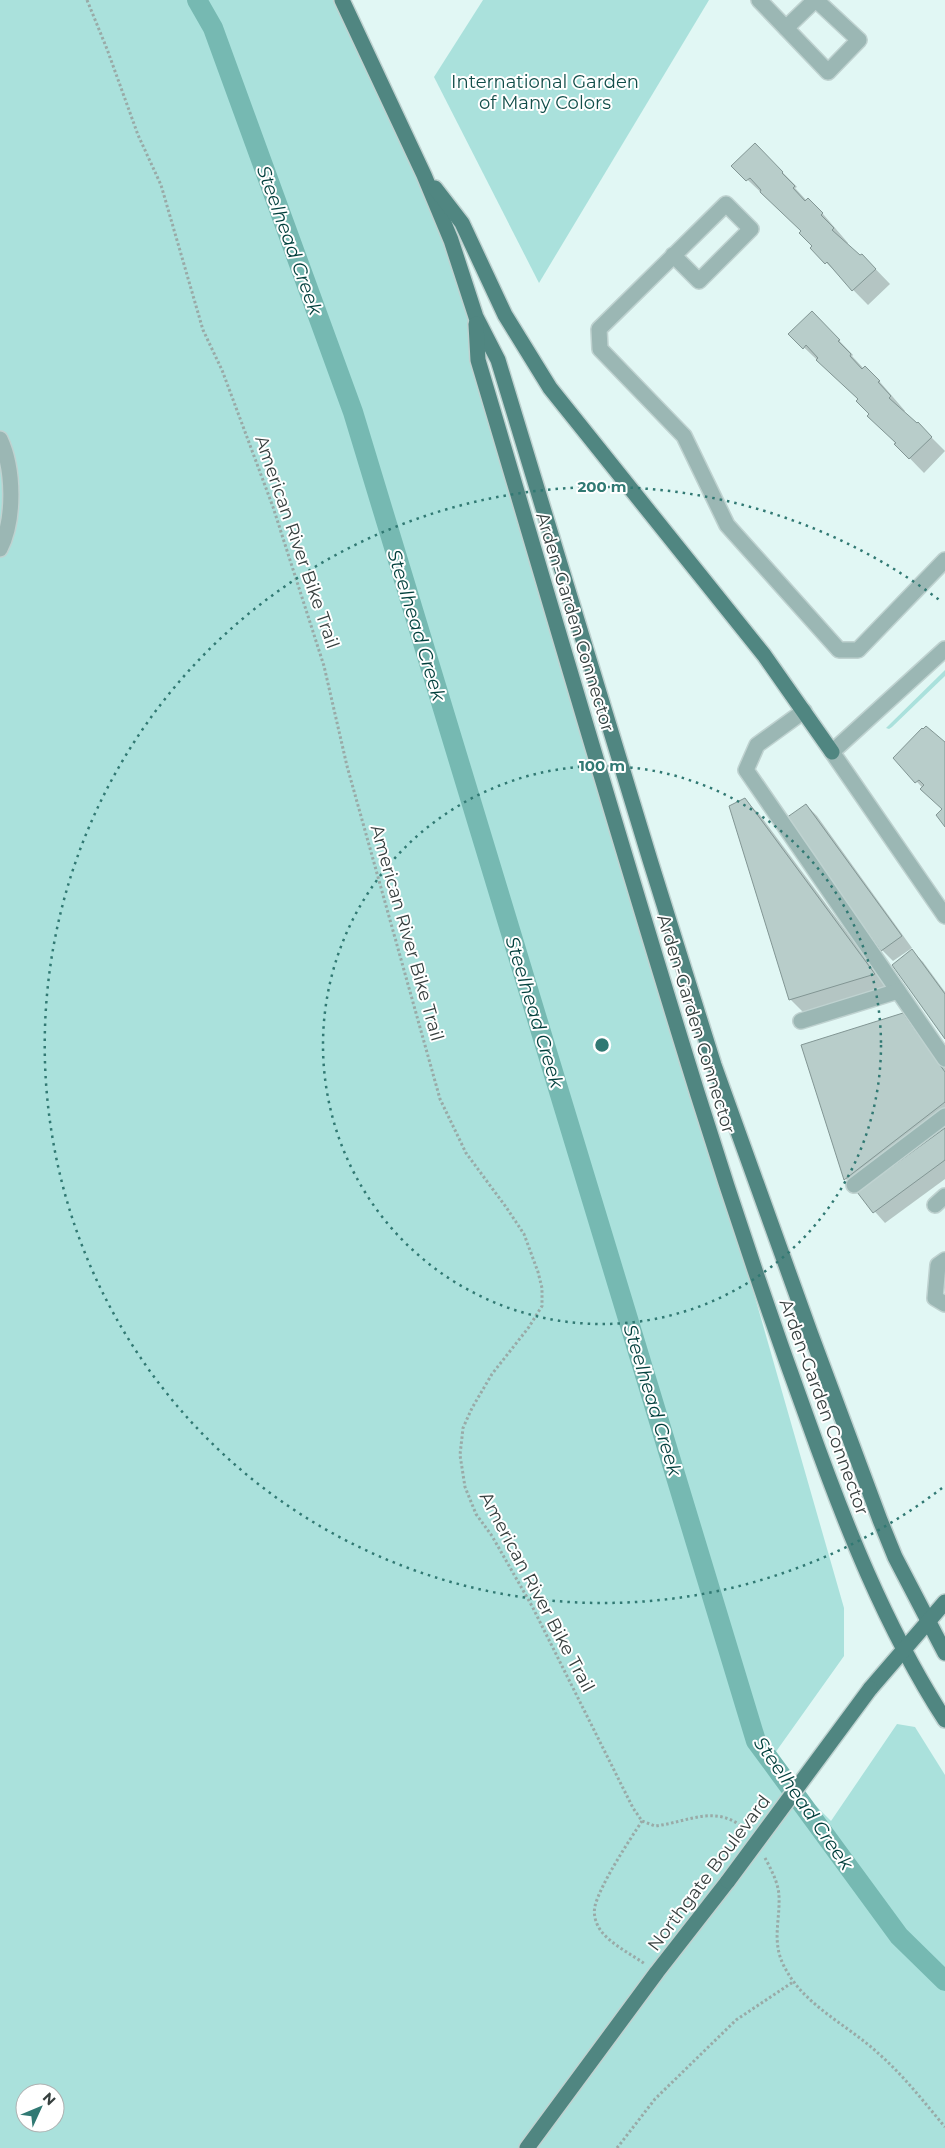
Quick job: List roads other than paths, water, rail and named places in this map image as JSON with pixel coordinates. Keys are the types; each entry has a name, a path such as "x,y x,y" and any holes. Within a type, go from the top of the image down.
{"main road":[{"path":"342,0 424,175 462,223 506,315 550,388 764,655 832,752"},
{"name":"Arden-Garden Connector","path":"424,175 460,264 476,317 498,360 650,860 717,1073 867,1486 895,1557 945,1653"},
{"name":"Arden-Garden Connector","path":"476,317 478,360 632,880 724,1180 776,1335 843,1516 863,1564 904,1648 945,1720"},
{"name":"Northgate Boulevard","path":"528,2148 657,1972 870,1689 945,1602"}],"street":[{"path":"759,0 828,72 859,40 816,0 786,28"},
{"path":"673,255 699,281 751,229 726,204 673,255 599,329 600,349 684,436 728,525 839,650 858,650 945,560"},
{"path":"0,439 7,456 11,491 6,538 0,550"},
{"path":"945,649 832,752 945,916"},
{"path":"804,711 757,746 746,770 945,1059"},
{"path":"801,1021 898,991"},
{"path":"854,1185 945,1116"},
{"path":"945,1260 938,1265 935,1298 945,1304"}],"waterway":[{"name":"Steelhead Creek","path":"197,0 213,28 353,412 756,1741 899,1936 945,1981"}],"park label":[{"name":"International Garden of Many Colors","path":"545,92"}]}
